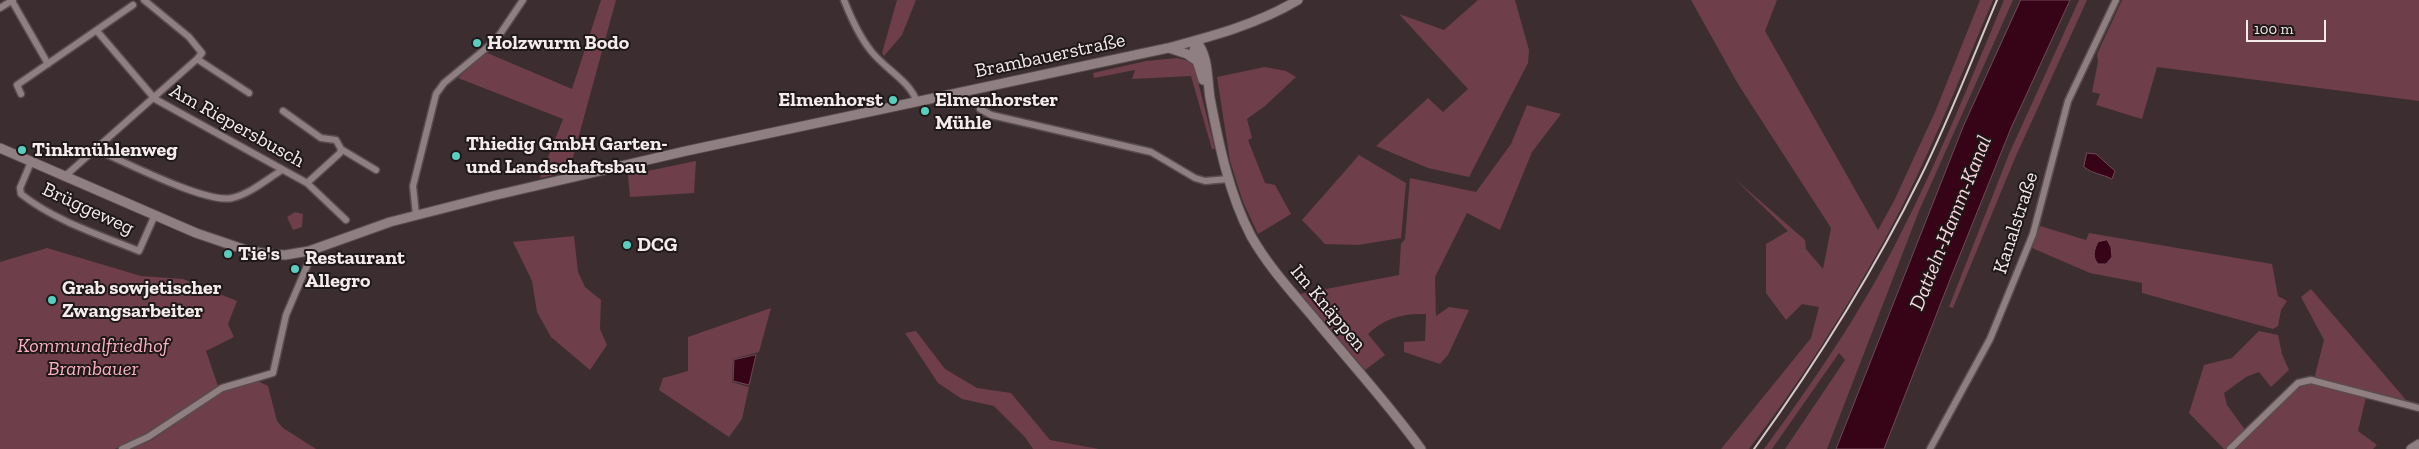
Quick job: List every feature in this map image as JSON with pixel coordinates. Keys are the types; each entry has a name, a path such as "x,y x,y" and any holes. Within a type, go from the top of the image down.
{"main road":[{"name":"Brambauerstraße","path":"0,148 154,217 246,250 268,254 310,254 416,215 686,151 1196,41 1238,28 1282,10 1298,0"},
{"path":"1196,41 1194,51 1196,61 1210,99"},
{"name":"Im Knäppen","path":"1196,41 1203,49 1210,99 1228,179 1237,207 1252,236 1274,272 1387,404 1421,449"},
{"path":"1168,48 1187,54 1196,61"},
{"path":"2411,449 2419,444"}],"street":[{"path":"0,8 13,0 48,64"},
{"path":"20,94 16,85 98,31 130,2 142,0 189,37 202,53 64,177"},
{"path":"416,215 413,186 436,94 444,83 496,40 523,0"},
{"path":"844,0 856,28 870,51 886,68 907,84 914,92 917,102"},
{"name":"Kanalstraße","path":"1930,449 1990,339 2033,234 2068,101 2116,0"},
{"path":"98,31 152,97"},
{"path":"197,59 249,93"},
{"name":"Am Riepersbusch","path":"152,97 307,182 346,220"},
{"path":"980,109 991,115 1150,152 1195,178 1212,182 1228,179"},
{"name":"Am Riepersbusch","path":"283,111 321,138 336,140 341,149 376,170"},
{"path":"95,149 192,191 221,200 245,193 282,170"},
{"name":"Am Riepersbusch","path":"307,182 340,153 341,149"},
{"name":"Brüggeweg","path":"31,162 20,188 21,194 34,204 90,230 139,251 154,217"},
{"path":"122,449 148,436 222,388 273,373 286,315 310,254"},
{"path":"2230,449 2298,383 2311,380 2419,408"}],"green space":[{"path":"601,0 616,0 569,172 540,178 563,119 458,78 485,52 572,89"},
{"path":"897,0 916,0 902,35 884,56 882,53"},
{"path":"1478,0 1515,0 1529,50 1528,63 1469,177 1428,168 1376,146 1428,98 1443,112 1468,89 1399,14 1444,30"},
{"path":"1691,0 1777,0 1765,31 1878,230 1894,201 1935,112 1980,0 1993,0 1929,151 1885,239 1821,346 1749,449 1721,449 1811,338 1819,307 1802,304 1786,320 1766,293 1766,244 1788,231 1735,179 1805,240 1806,249 1823,269 1831,228 1738,84"},
{"path":"2004,0 2013,0 1919,211 1827,449 1785,449 1845,360 1839,353 1772,449 1764,449 1836,345 1885,263 1941,148"},
{"path":"2079,0 2087,0 2015,158 1953,308 1949,307 2009,154"},
{"path":"2122,0 2419,0 2419,101 2157,67 2142,119 2096,105 2100,94 2092,92 2098,62 2097,54"},
{"path":"1177,58 1189,61 1194,66 1215,149 1212,149 1191,76 1132,79 1135,70 1094,78 1093,73 1146,61"},
{"path":"1265,67 1286,71 1296,77 1265,106 1247,119 1252,138 1248,140 1265,183 1275,185 1291,214 1258,234 1243,202 1230,161 1217,77"},
{"path":"1527,105 1561,114 1532,152 1500,230 1467,213 1435,277 1436,316 1449,307 1469,310 1448,355 1440,364 1404,352 1404,342 1425,341 1426,314 1410,314 1388,320 1368,334 1385,355 1365,370 1300,294 1399,275 1401,244 1405,239 1410,178 1476,192 1511,144"},
{"path":"1359,155 1406,183 1401,238 1358,245 1325,244 1302,220"},
{"path":"696,161 694,193 630,197 628,175"},
{"path":"295,212 303,214 302,227 293,230 287,217"},
{"path":"2040,226 2086,240 2089,233 2272,264 2278,296 2287,301 2281,310 2278,326 2273,329 2142,293 2142,283 2090,273 2032,248"},
{"path":"574,236 578,272 585,287 601,300 600,329 607,345 590,370 551,337 537,312 532,281 513,242"},
{"name":"Kommunalfriedhof Brambauer","path":"47,248 141,276 183,279 237,301 228,324 234,337 206,351 218,386 152,431 115,449 0,449 0,262"},
{"path":"2311,289 2406,400 2314,379 2324,340 2301,297"},
{"path":"771,308 759,352 733,359 732,382 749,387 742,419 729,437 659,390 663,378 688,371 688,337"},
{"path":"916,331 945,369 977,388 1011,393 1050,440 1099,449 1033,449 1025,437 994,406 962,399 938,383 905,333"},
{"path":"2259,331 2278,335 2282,354 2289,370 2271,387 2259,372 2246,377 2224,393 2227,405 2246,431 2228,449 2224,449 2189,413 2204,365 2232,358"},
{"path":"258,381 268,386 277,421 283,428 316,449 132,449 152,440 226,388"},
{"path":"2313,384 2366,397 2358,431 2377,445 2373,449 2235,449 2290,394 2302,386"}],"water":[{"name":"Datteln-Hamm-Kanal","path":"2021,0 2070,0 2011,128 1884,449 1836,449 1963,127"},
{"path":"2087,153 2096,154 2115,171 2112,179 2084,167"},
{"path":"2107,240 2111,247 2112,257 2106,264 2098,264 2094,256 2095,248 2098,242"},
{"path":"756,355 749,385 733,381 734,360"}],"railway":[{"path":"1754,449 1843,317 1902,213 1941,134 1997,0"}],"place":[{"name":"Holzwurm Bodo","path":"477,43"},
{"name":"Elmenhorst","path":"893,100"},
{"name":"Elmenhorster Mühle","path":"925,111"},
{"name":"Tinkmühlenweg","path":"22,150"},
{"name":"Thiedig GmbH Garten- und Landschaftsbau","path":"456,156"},
{"name":"DCG","path":"627,245"},
{"name":"Tie's","path":"228,254"},
{"name":"Restaurant Allegro","path":"295,269"},
{"name":"Grab sowjetischer Zwangsarbeiter","path":"52,300"}]}
